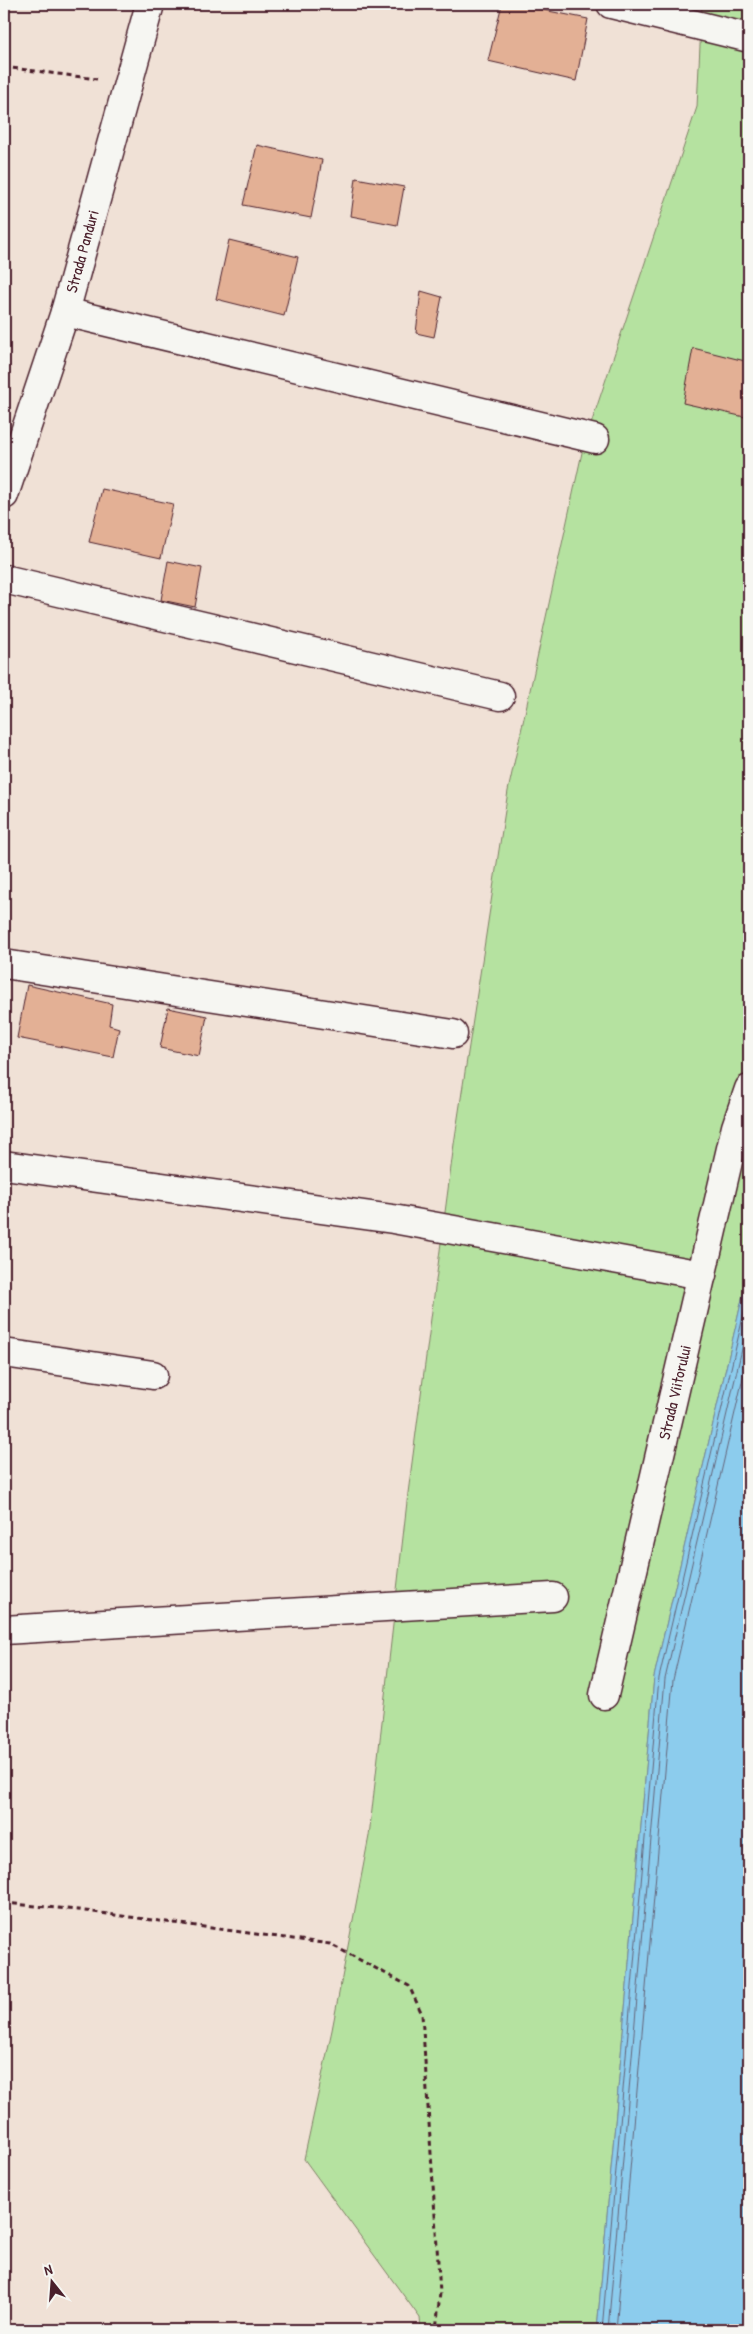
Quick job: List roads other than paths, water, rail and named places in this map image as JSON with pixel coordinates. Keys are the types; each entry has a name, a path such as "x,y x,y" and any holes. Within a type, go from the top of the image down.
{"street":[{"name":"Strada Panduri","path":"5,485 64,312 130,83 150,4"},
{"path":"611,4 749,38"},
{"path":"64,312 594,439"},
{"path":"4,579 500,696"},
{"path":"4,964 453,1034"},
{"name":"Strada Viitorului","path":"604,1695 736,1127 749,1089"},
{"path":"4,1165 393,1219 702,1274"},
{"path":"4,1353 153,1375"},
{"path":"4,1630 552,1597"}],"water":[{"path":"749,1269 749,2330 597,2330 654,1677"}]}
